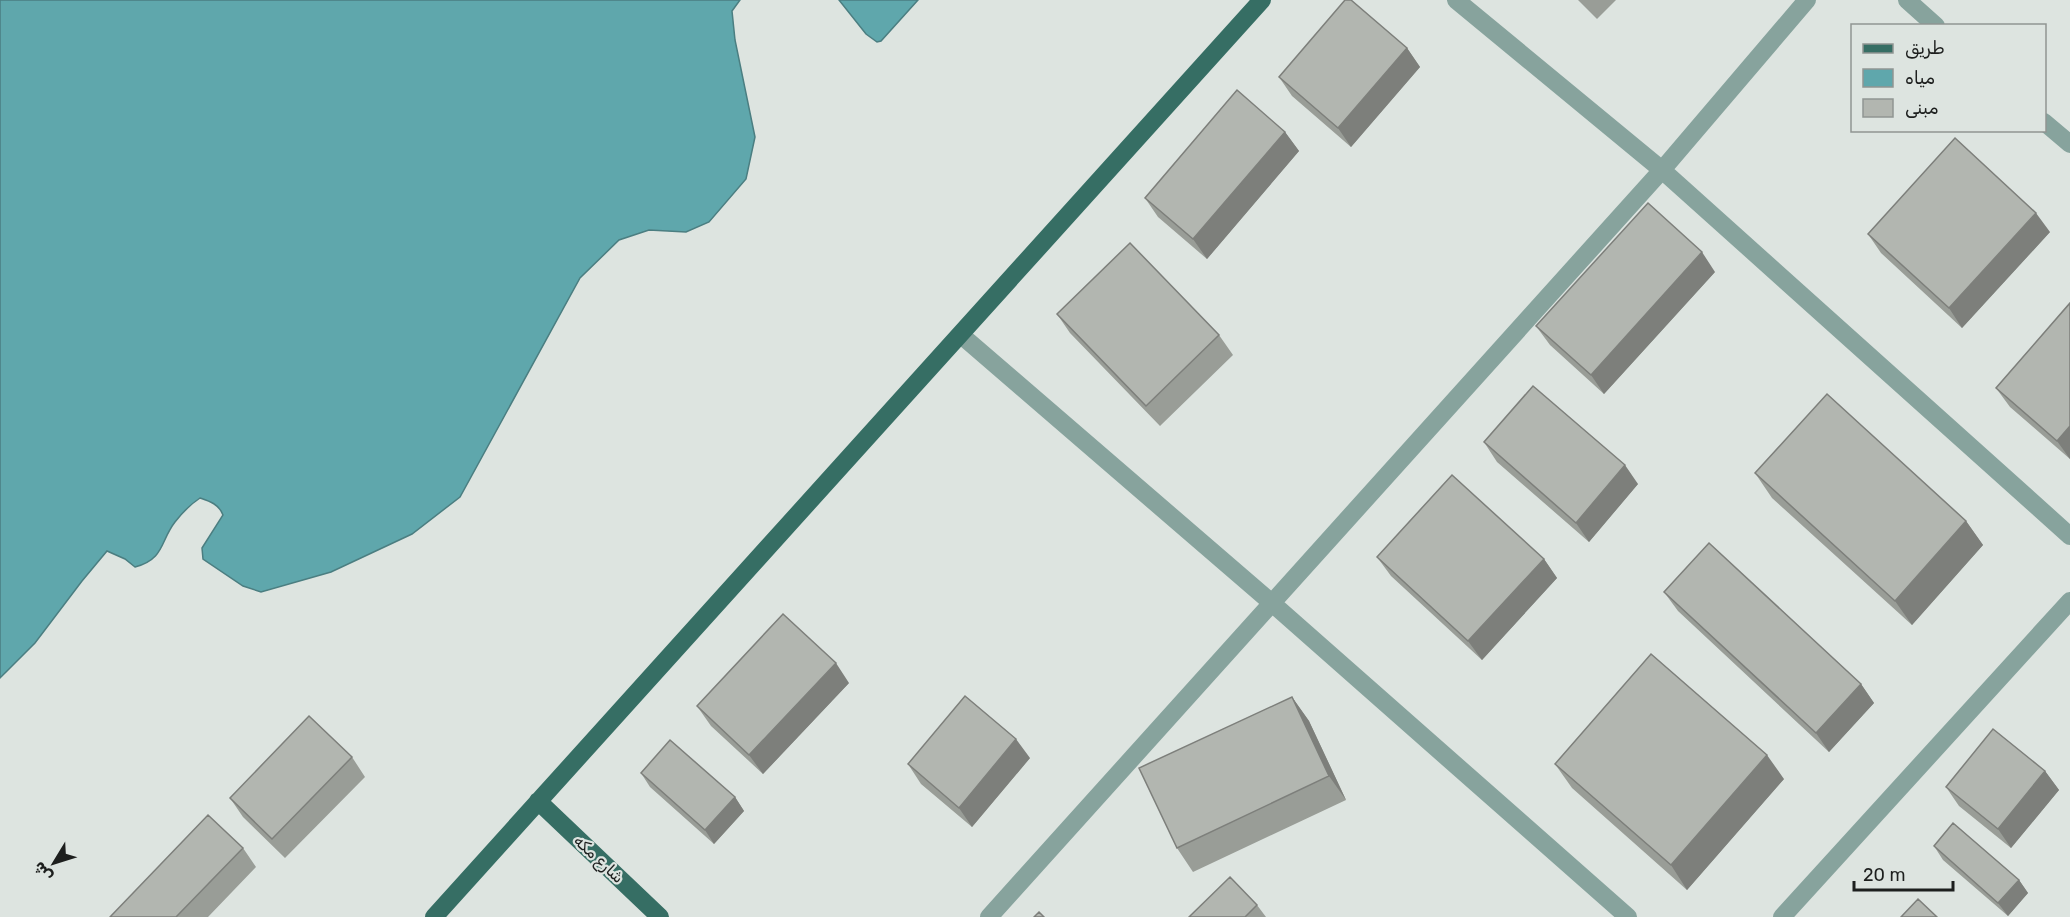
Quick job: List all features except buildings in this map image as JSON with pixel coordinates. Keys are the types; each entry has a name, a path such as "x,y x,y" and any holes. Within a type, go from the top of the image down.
{"main road":[{"path":"434,917 1262,0"},
{"name":"شارع مكه","path":"538,801 660,917"}],"street":[{"path":"1456,0 1662,170 2070,536"},
{"path":"989,917 1662,170 1808,0"},
{"path":"1907,0 1934,24"},
{"path":"2046,124 2070,144"},
{"path":"961,335 1273,604 1628,917"},
{"path":"1782,917 2070,601"}],"water":[{"path":"0,0 740,0 732,11 735,40 755,137 746,179 709,222 686,232 649,230 619,240 580,278 460,497 412,534 331,572 261,592 243,586 203,559 202,548 223,515 216,506 200,498 178,519 170,529 161,549 145,564 135,567 125,559 107,551 35,643 0,678"},
{"path":"839,0 918,0 881,41 877,42 866,34"}]}
